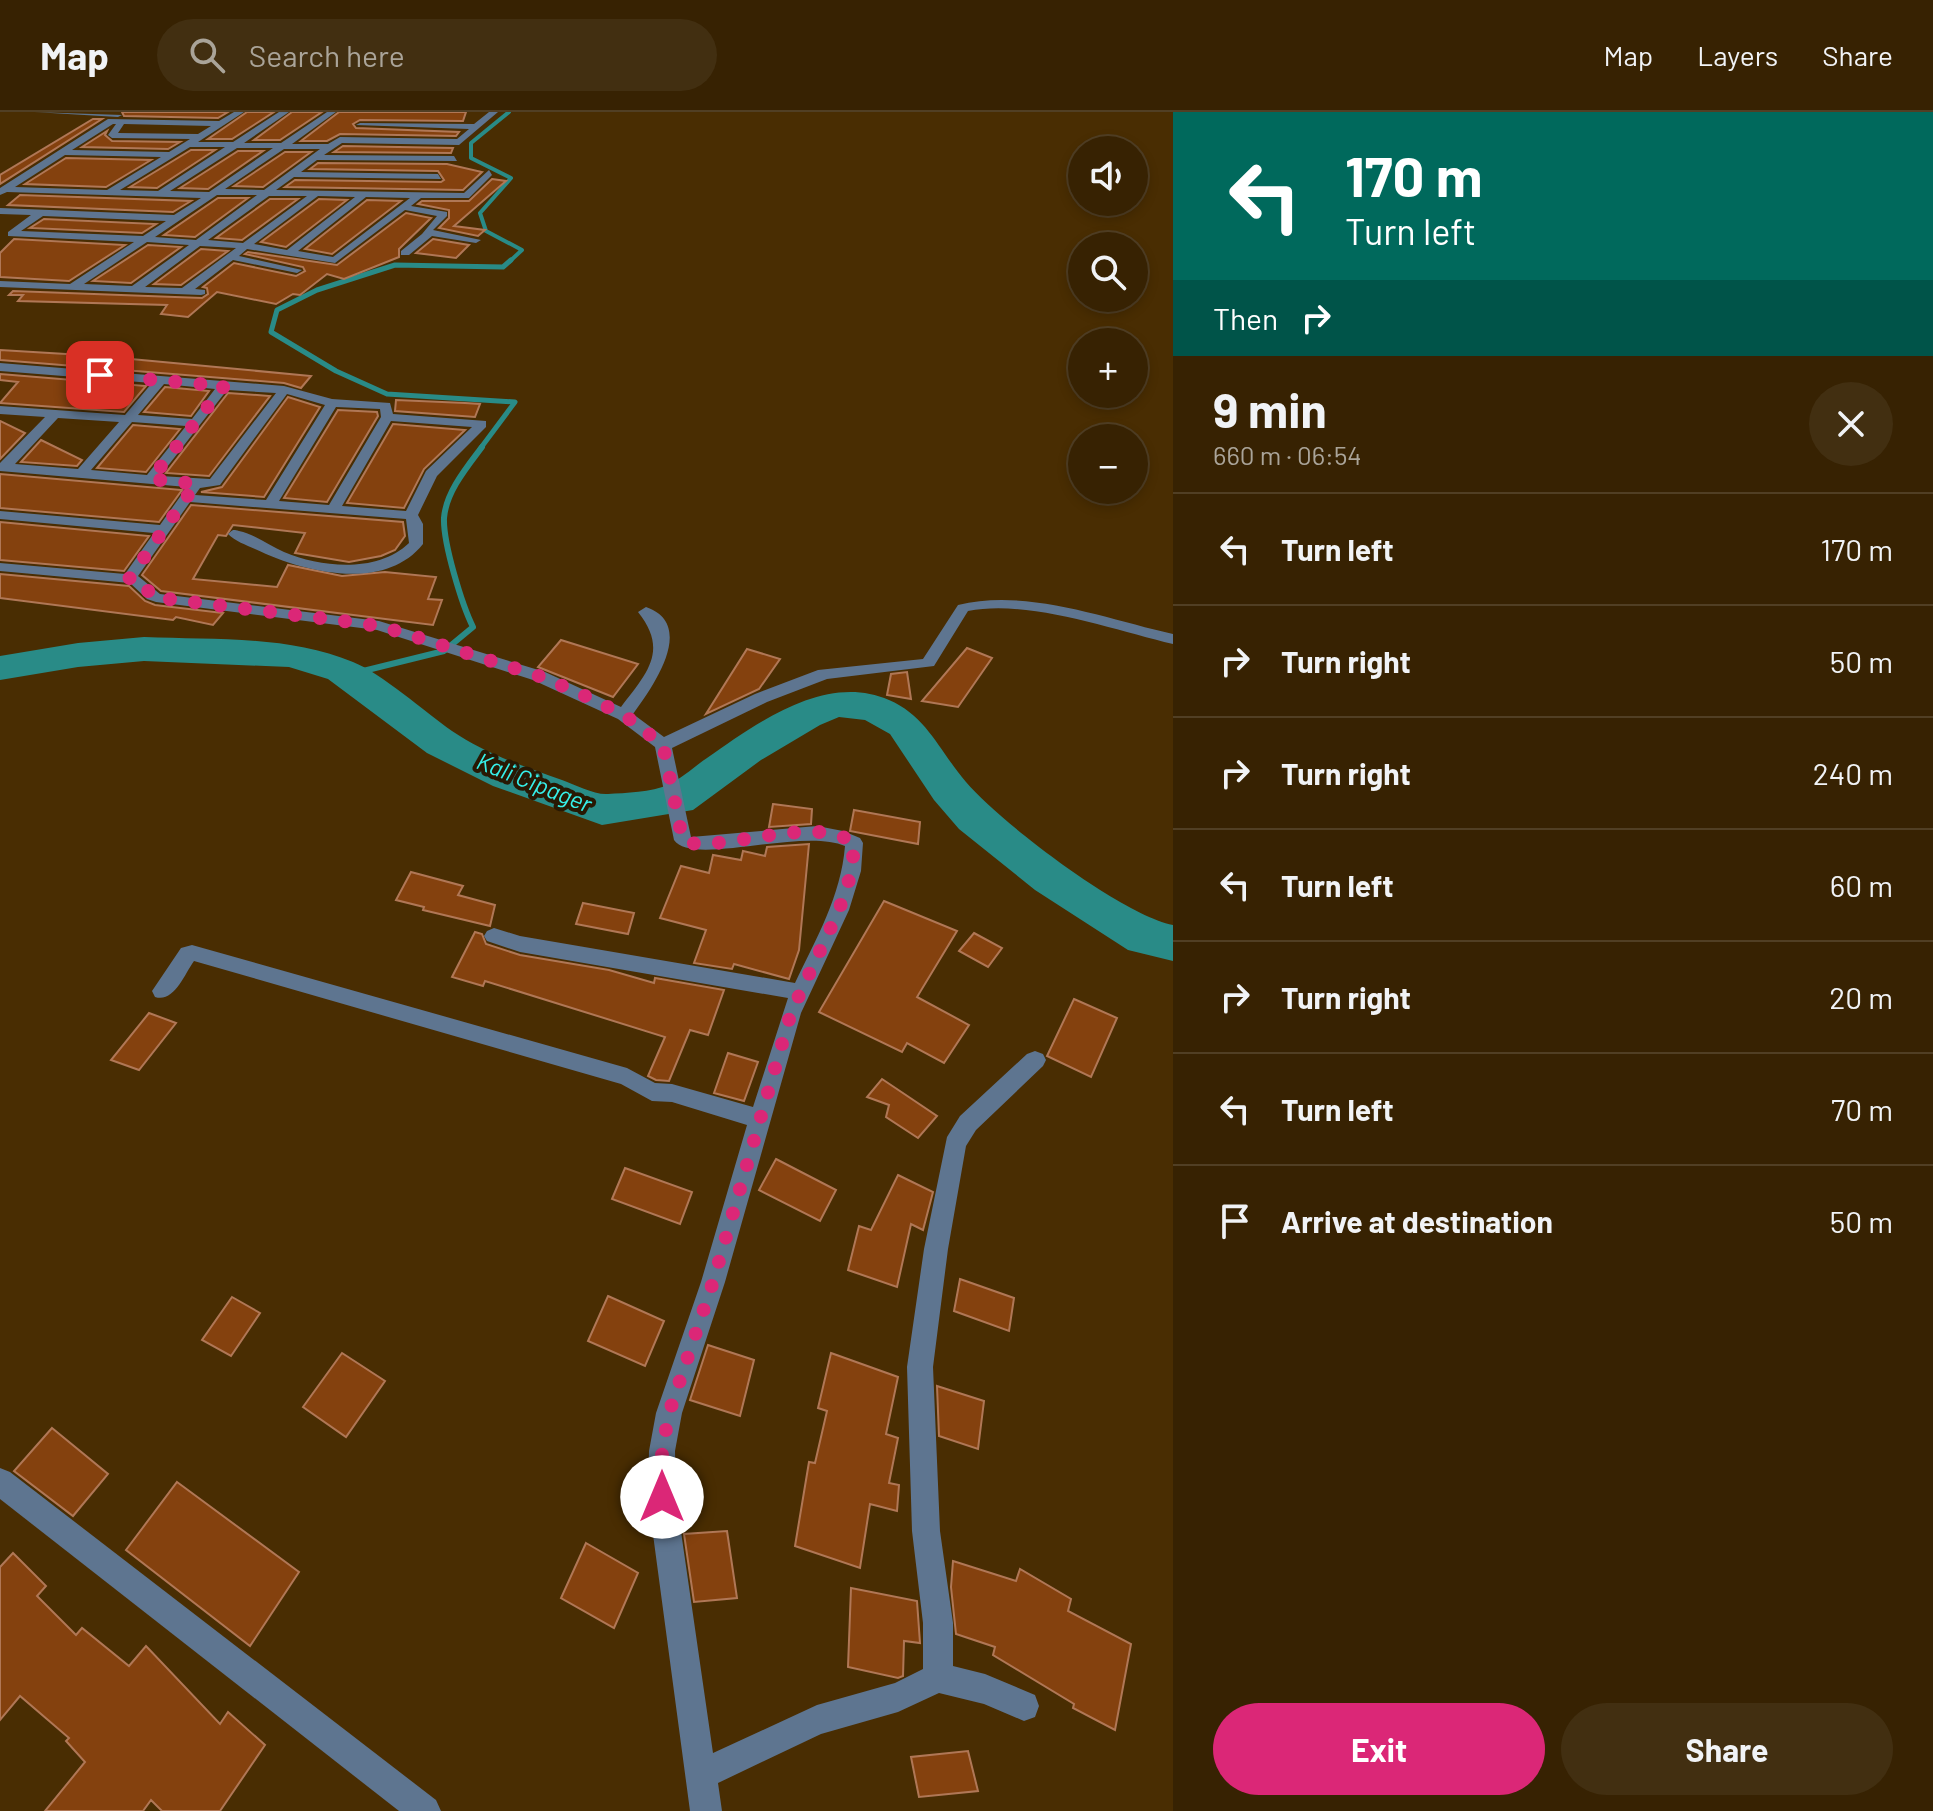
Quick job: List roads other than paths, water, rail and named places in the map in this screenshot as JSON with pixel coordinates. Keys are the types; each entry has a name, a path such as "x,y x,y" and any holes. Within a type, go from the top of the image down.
{"street":[{"path":"38,112 221,124"},
{"path":"176,122 188,112"},
{"path":"109,193 240,112"},
{"path":"160,194 285,112"},
{"path":"74,286 332,112"},
{"path":"135,289 379,112"},
{"path":"340,140 459,142 494,112"},
{"path":"118,117 112,135 199,137"},
{"path":"2,191 118,117"},
{"path":"360,125 399,119"},
{"path":"360,125 476,127"},
{"path":"188,144 330,147"},
{"path":"64,152 170,155"},
{"path":"11,234 245,246 328,260 340,258 419,195 454,159 314,157"},
{"path":"2,191 466,196 489,173"},
{"path":"291,174 438,177"},
{"path":"185,291 317,193"},
{"path":"289,253 364,194"},
{"path":"402,207 443,213 425,231 429,233 476,240"},
{"path":"0,211 174,218"},
{"path":"0,241 40,213"},
{"path":"405,253 429,233"},
{"path":"232,258 297,270"},
{"path":"0,284 201,292"},
{"path":"0,367 284,390 332,403 386,406 387,417 333,510"},
{"path":"81,474 161,380"},
{"path":"151,479 224,386"},
{"path":"2,467 210,484 216,481 284,390"},
{"path":"270,505 332,403"},
{"path":"0,410 197,423"},
{"path":"2,467 55,413"},
{"path":"387,417 479,422 482,425 431,474 411,515"},
{"path":"129,579 196,484"},
{"path":"186,498 411,515"},
{"path":"0,515 164,530"},
{"path":"235,534 308,564 379,566 406,556 416,544 416,524 411,515"},
{"path":"0,567 129,579 143,583 149,594 156,598 367,624 459,650 539,676 624,715 663,745 683,840 694,844 814,833 847,838 854,843 852,871 839,910 791,1013 713,1282 669,1413 662,1451 662,1497 706,1811"},
{"path":"663,745 761,698 824,674 928,663 963,608 972,605 1007,606 1079,616 1173,639"},
{"path":"624,715 653,674 661,654 663,630 658,621 646,612"},
{"path":"494,936 520,944 801,992"},
{"path":"162,991 188,954 192,953 627,1077 652,1092 672,1093 761,1119"},
{"path":"938,1678 938,1623 926,1531 920,1367 936,1249 955,1144 968,1123 1035,1060"},
{"path":"0,1482 425,1811"},
{"path":"701,1775 817,1720 898,1697 938,1678 985,1689 1024,1706"}],"waterway":[{"path":"509,112 471,143 471,158 511,178 480,213 486,231 522,250 509,262"},
{"path":"480,449 515,402 387,394 336,371 271,332 277,310 317,290 395,265 503,267 511,260"},
{"path":"347,675 444,651 473,627 454,574 444,518 453,489 482,447"},
{"name":"Kali Cipager","path":"0,668 78,655 144,649 292,655 342,671 441,743 508,776 602,810 678,799 747,750 806,716 835,704 874,708 904,725 949,790 974,818 1051,878 1098,909 1145,937 1173,943"}]}
